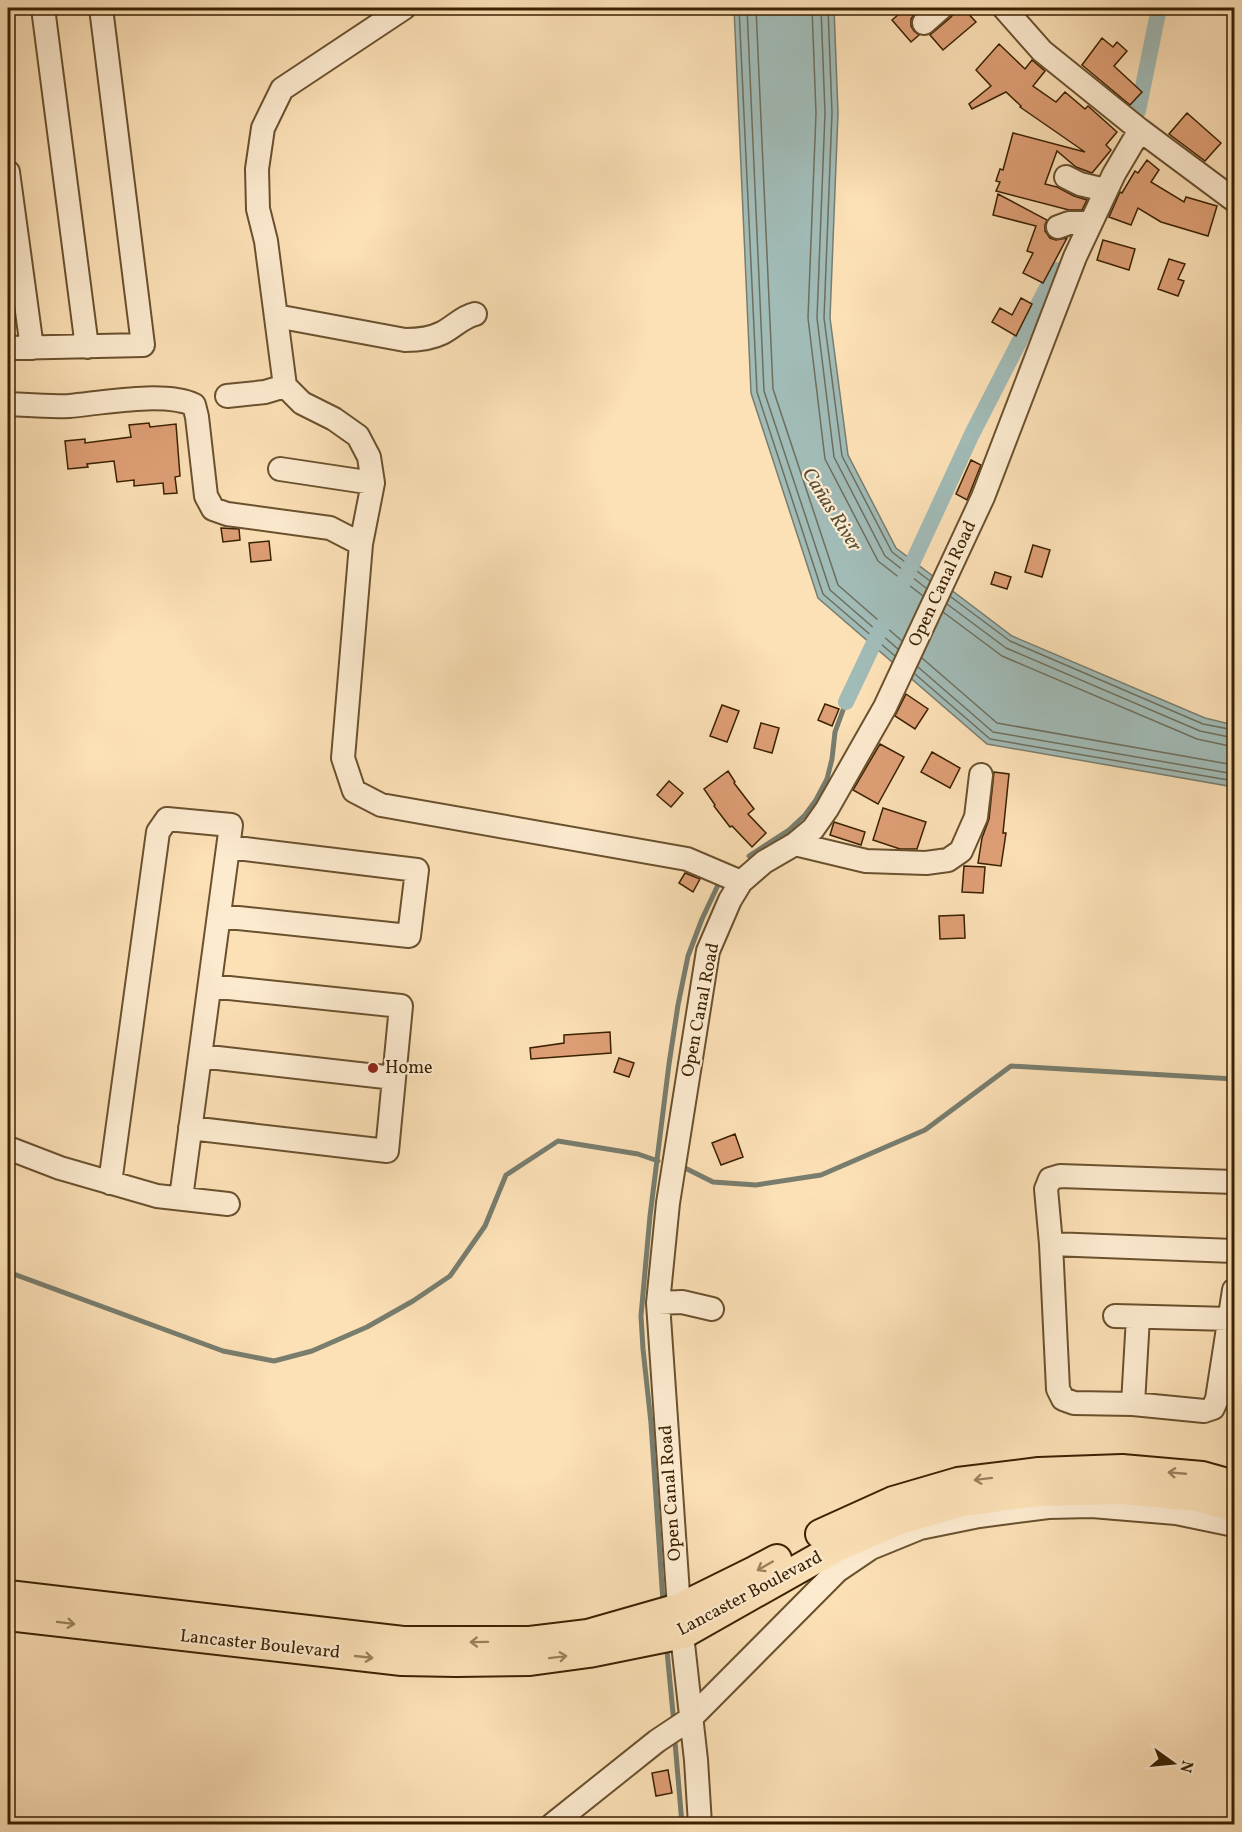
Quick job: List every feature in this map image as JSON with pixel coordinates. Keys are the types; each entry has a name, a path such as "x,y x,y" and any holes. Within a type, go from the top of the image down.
{"main road":[{"name":"Lancaster Boulevard","path":"8,1595 403,1641 530,1641 681,1621 756,1570 830,1528 893,1501 958,1482 1039,1472 1122,1469 1202,1476 1234,1485"},
{"name":"Lancaster Boulevard","path":"8,1616 380,1659 435,1662 530,1661 589,1653 681,1621 837,1546 900,1520 962,1502 1039,1492 1122,1490 1197,1497 1234,1507"}],"street":[{"path":"43,8 87,347"},
{"path":"8,348 143,345 101,8"},
{"path":"404,8 282,89 263,129 257,170 258,209 266,241 285,386 302,403 334,419 358,436 369,458 372,483 361,544 343,758 354,791 381,805 687,859 741,882"},
{"path":"924,23 941,8"},
{"path":"1004,8 1042,51 1140,130 1234,200"},
{"name":"Open Canal Road","path":"700,1824 696,1760 681,1621 658,1302 668,1203 708,951 730,900 741,882 764,862 795,844 813,829 827,809 885,708 987,487 1075,256 1105,190 1140,130"},
{"path":"8,172 32,348"},
{"path":"1066,177 1080,184 1105,190"},
{"path":"1058,227 1070,223 1090,223"},
{"path":"276,316 405,340 424,339 442,333 475,314"},
{"path":"226,396 265,392 285,386"},
{"path":"8,404 65,406 167,398 185,400 194,405 198,417 206,496 213,509 227,514 330,528 361,544"},
{"path":"280,469 372,483"},
{"path":"795,844 866,861 926,863 948,860 961,851 976,817 981,775"},
{"path":"111,1183 158,832 167,819 231,825 181,1198"},
{"path":"219,916 408,936 417,870 229,847"},
{"path":"190,1128 387,1152 400,1006 210,986"},
{"path":"200,1056 394,1078"},
{"path":"8,1148 60,1168 157,1196 228,1204"},
{"path":"1234,1182 1060,1176 1050,1179 1046,1190 1058,1389 1063,1399 1074,1403 1133,1404 1204,1411 1212,1408 1217,1399 1234,1290"},
{"path":"1051,1244 1234,1251"},
{"path":"658,1302 682,1302 712,1309"},
{"path":"1115,1316 1230,1319"},
{"path":"1133,1404 1138,1317"},
{"path":"553,1824 657,1742 690,1719 837,1570 871,1548 920,1528 979,1516 1048,1507 1092,1506 1176,1513 1234,1525"}],"water":[{"name":"Cañas River","path":"734,8 834,8 838,113 830,318 848,455 896,548 1012,636 1205,718 1234,725 1234,787 987,744 818,598 751,393"}],"building":[{"path":"906,8 913,16 911,26 919,35 911,42 892,20"},
{"path":"959,8 963,8 976,22 943,50 930,35"},
{"path":"1102,38 1113,47 1117,42 1127,51 1114,66 1142,92 1130,105 1082,65"},
{"path":"999,44 1025,69 1032,60 1045,71 1033,86 1056,102 1065,92 1085,109 1088,106 1117,132 1106,145 1111,150 1092,173 1076,167 1057,151 1045,184 1087,200 1082,210 1069,210 996,191 1000,182 996,181 1000,169 1003,170 1013,133 1085,152 1020,107 1006,92 972,109 969,104 991,86 976,70"},
{"path":"1187,113 1221,143 1205,161 1169,134"},
{"path":"1147,160 1159,170 1151,182 1184,202 1186,197 1217,206 1208,236 1161,222 1138,208 1131,225 1109,217 1120,192 1122,193 1135,171 1138,173"},
{"path":"998,194 1047,220 1045,231 1050,238 1056,240 1067,238 1043,283 1023,273 1033,253 1027,251 1036,226 993,215"},
{"path":"1103,240 1135,249 1129,270 1097,260"},
{"path":"1169,259 1185,264 1178,279 1184,281 1178,296 1158,289"},
{"path":"1021,298 1032,304 1016,336 992,322 1000,308 1012,315"},
{"path":"149,423 150,427 176,424 180,476 175,477 177,493 164,494 163,483 134,486 134,480 117,482 114,461 68,469 65,441 85,439 85,443 131,437 129,425"},
{"path":"971,460 981,465 967,500 956,494"},
{"path":"221,528 239,529 240,540 223,542"},
{"path":"269,541 271,560 251,562 249,543"},
{"path":"1033,545 1050,550 1042,577 1025,572"},
{"path":"995,572 1011,577 1007,589 991,584"},
{"path":"906,694 928,709 915,729 895,716"},
{"path":"825,704 839,709 832,726 818,720"},
{"path":"722,705 739,711 727,742 710,736"},
{"path":"761,723 779,728 772,753 754,748"},
{"path":"880,744 904,757 878,804 853,790"},
{"path":"932,752 960,768 950,788 921,772"},
{"path":"728,771 734,783 754,809 748,814 766,833 752,847 732,826 730,827 704,789"},
{"path":"994,772 1009,774 1003,833 1006,833 1001,866 978,863 982,838 989,819"},
{"path":"669,781 683,793 671,807 657,795"},
{"path":"883,808 926,822 917,849 900,849 873,840"},
{"path":"834,822 865,832 861,845 830,835"},
{"path":"964,866 985,867 983,893 962,892"},
{"path":"685,873 700,879 693,892 679,883"},
{"path":"964,915 965,938 940,939 939,916"},
{"path":"610,1032 611,1053 531,1059 530,1048 564,1043 564,1035"},
{"path":"619,1058 634,1063 629,1077 614,1072"},
{"path":"735,1134 743,1157 721,1165 712,1143"},
{"path":"668,1770 672,1793 656,1796 652,1773"}],"waterway":[{"path":"1138,111 1159,8"},
{"path":"904,581 972,434 1056,270"},
{"path":"846,702 882,626"},
{"path":"749,856 789,830 805,815 816,800 827,779 835,732 846,702"},
{"path":"663,1602 641,1316 650,1216 678,1005 688,956 718,885"},
{"path":"685,1168 713,1182 756,1185 821,1175 925,1130 1011,1066 1234,1079"},
{"path":"8,1272 223,1351 274,1361 312,1351 367,1327 413,1301 450,1276 485,1226 506,1175 558,1141 638,1154 658,1161"},
{"path":"667,1651 674,1724"},
{"path":"675,1742 682,1824"}],"place":[{"name":"Home","path":"373,1068"}]}
